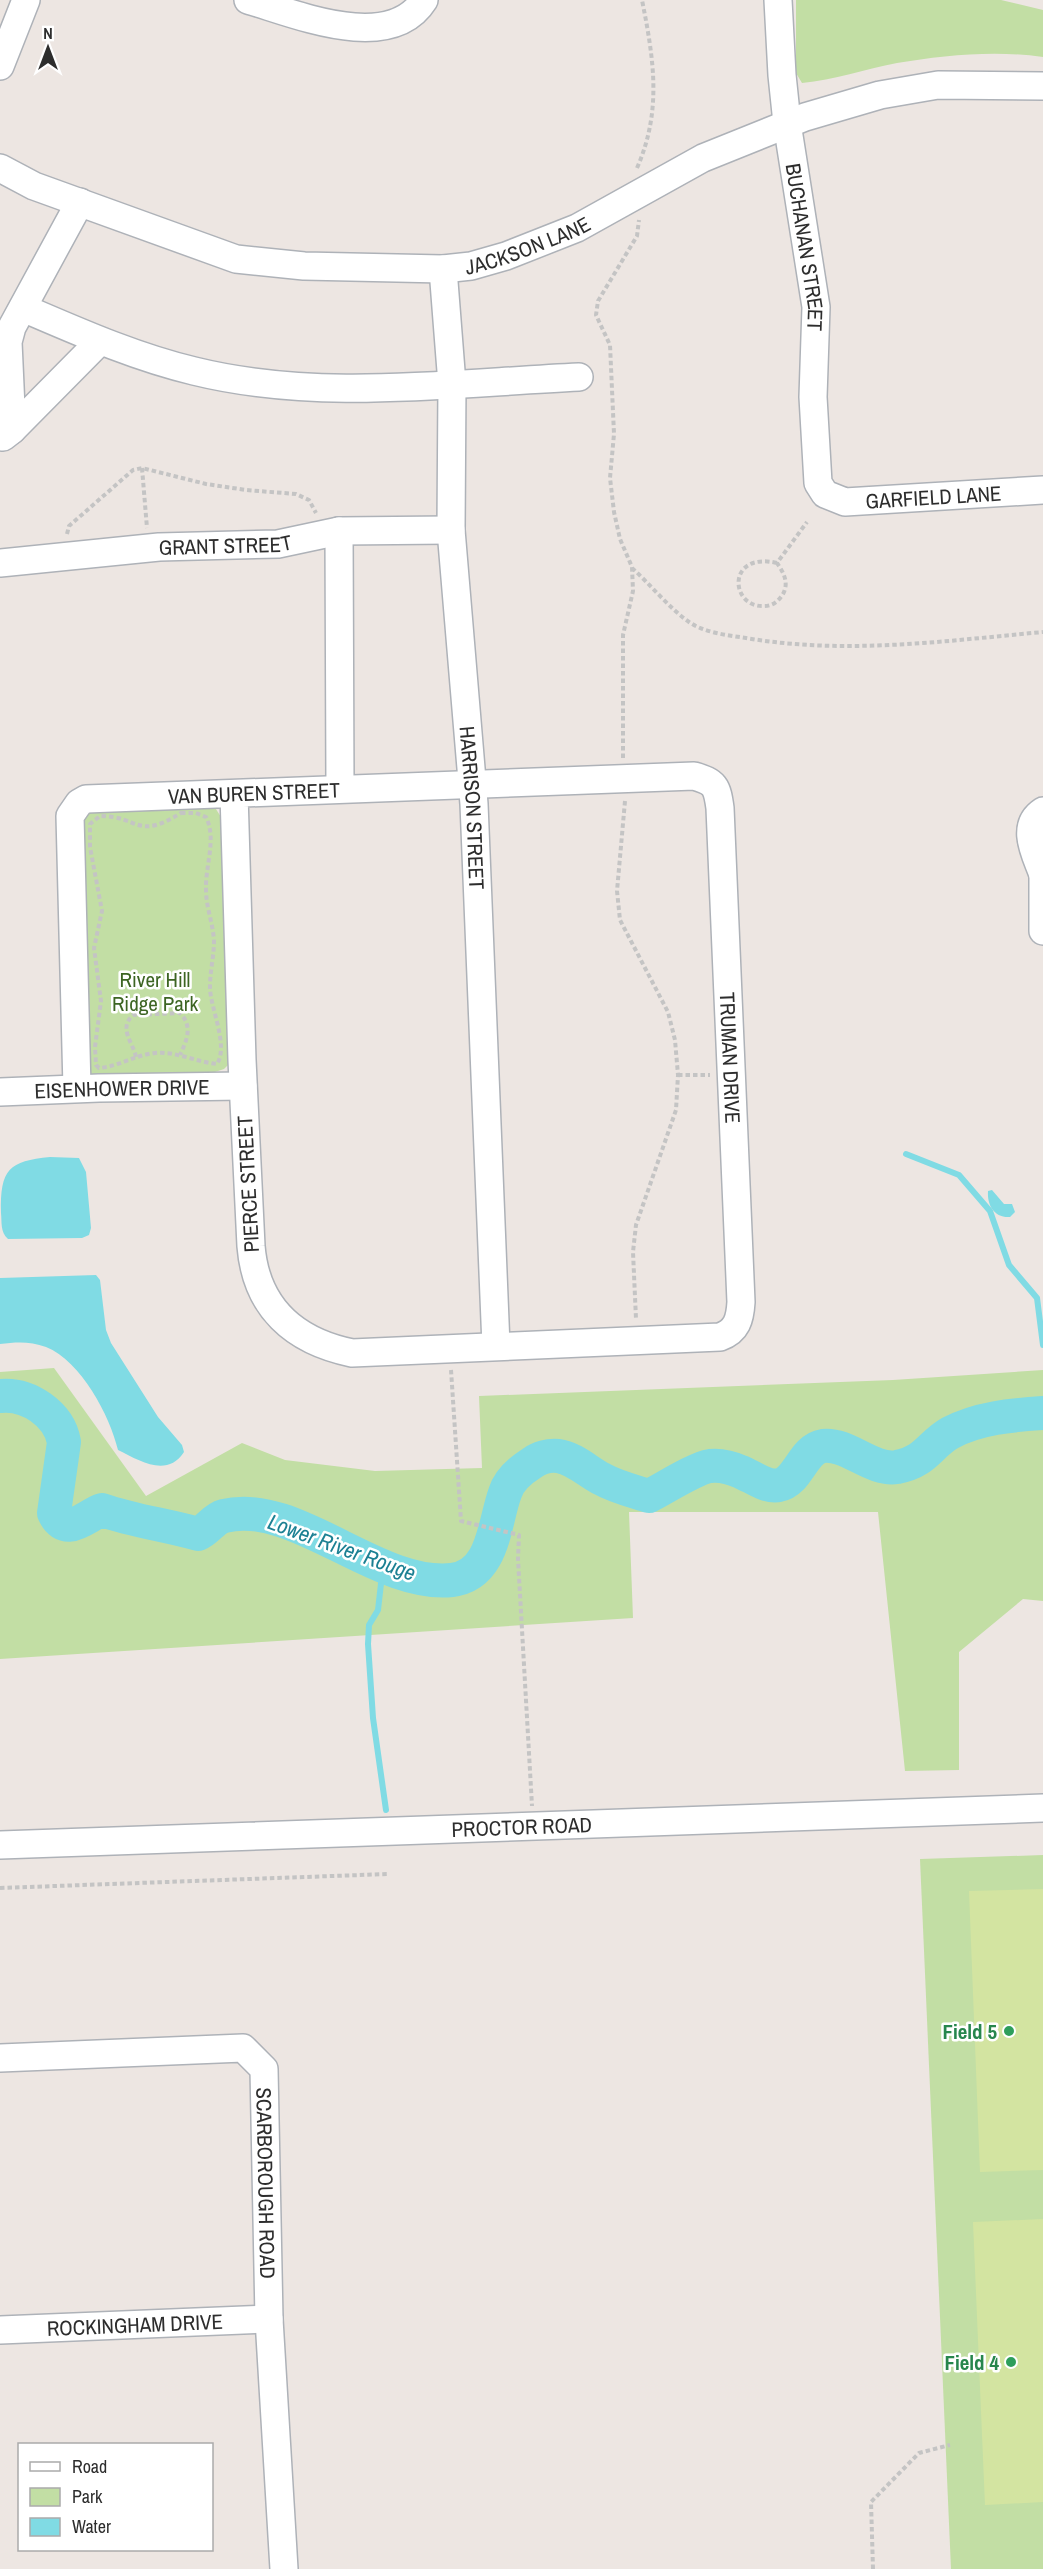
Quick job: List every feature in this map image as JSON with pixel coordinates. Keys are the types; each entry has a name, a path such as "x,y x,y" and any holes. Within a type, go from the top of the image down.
{"street":[{"path":"0,66 26,0"},
{"path":"248,0 315,20 366,29 394,24 417,12 424,0"},
{"name":"BUCHANAN STREET","path":"778,0 787,123 816,307 813,396 818,483 825,494"},
{"name":"JACKSON LANE","path":"0,168 34,186 236,259 304,266 443,269 471,266 506,256 577,228 704,158 787,123 880,95 938,85 1043,86"},
{"path":"6,435 8,342 12,327 80,202"},
{"name":"HARRISON STREET","path":"443,269 452,384 451,530 472,784 496,1346"},
{"path":"23,308 100,341 194,371 273,385 339,389 579,377"},
{"path":"6,435 100,341"},
{"name":"GARFIELD LANE","path":"825,494 845,502 1043,490"},
{"name":"GRANT STREET","path":"0,563 159,547 278,544 339,531 451,530"},
{"path":"339,531 340,788"},
{"name":"VAN BUREN STREET","path":"77,1088 70,816 79,803 97,798 694,776 709,780 714,785"},
{"name":"TRUMAN DRIVE","path":"714,785 718,792 720,808 741,1302 739,1322 733,1329"},
{"name":"PIERCE STREET","path":"234,794 243,1086 252,1257 261,1287 276,1313 296,1332 309,1340 352,1353 720,1337 733,1329"},
{"path":"1043,811 1034,820 1029,835 1042,872 1043,931"},
{"name":"EISENHOWER DRIVE","path":"0,1092 77,1088 243,1086"},
{"name":"PROCTOR ROAD","path":"0,1845 1043,1808"},
{"name":"SCARBOROUGH ROAD","path":"0,2058 243,2048 264,2069 269,2319 284,2569"},
{"name":"ROCKINGHAM DRIVE","path":"0,2330 269,2319"}],"path":[{"path":"638,1341 633,1252 636,1225 676,1110 678,1075 675,1040 668,1012 620,920 616,891 625,778 622,756 623,635 633,591 632,567 620,539 610,478 614,434 610,345 596,315 598,301 637,236 639,218 633,177 647,144 654,113 653,72 642,0"},
{"path":"66,536 69,526 133,470 142,468 206,484 296,494 309,500 315,513"},
{"path":"142,468 147,528"},
{"path":"777,563 807,522"},
{"path":"763,560 777,563 786,579 785,590 780,599 770,606 758,606 748,602 740,592 738,581 742,571 752,562 763,560"},
{"path":"632,567 689,622 714,633 751,639 800,646 860,648 1043,632"},
{"path":"186,813 206,817 209,823 210,845 206,893 214,941 210,990 219,1034 221,1058 217,1064 187,1059 180,1055 155,1053 136,1057 111,1067 99,1068 96,1065 95,1047 101,1001 94,948 102,911 89,834 90,824 100,816 113,816 133,825 145,827 165,823 186,813"},
{"path":"136,1057 126,1032 129,1019 133,1015 180,1012 186,1019 189,1031 180,1055"},
{"path":"678,1075 719,1075"},
{"path":"449,1349 461,1521 519,1535 518,1558 533,1825"},
{"path":"0,1888 388,1874"},
{"path":"873,2569 871,2502 919,2453 950,2445"}],"green space":[{"path":"796,0 1001,0 1043,10 1043,57 970,54 897,63 802,83 796,73"},
{"name":"River Hill Ridge Park","path":"214,806 221,817 230,1063 224,1069 215,1072 98,1078 90,1073 78,827 84,811"},
{"path":"54,1368 146,1496 242,1443 285,1460 375,1471 482,1468 479,1396 893,1380 1043,1370 1043,1601 1023,1599 959,1652 959,1770 905,1771 878,1512 629,1512 633,1618 0,1659 0,1372"},
{"path":"1043,1855 1043,2569 951,2569 920,1859"},
{"name":"Field 5","path":"1043,1889 1043,2170 980,2172 969,1891"},
{"name":"Field 4","path":"1043,2219 1043,2502 985,2505 973,2222"}],"water":[{"path":"50,1157 79,1158 86,1172 91,1228 89,1235 82,1238 8,1239 3,1230 1,1213 2,1186 5,1177 16,1165 25,1161"},
{"path":"992,1190 1004,1204 1012,1204 1015,1212 1010,1217 996,1213 990,1206 988,1191"},
{"path":"96,1275 100,1280 106,1330 111,1343 158,1417 182,1445 184,1452 170,1464 153,1465 118,1450 101,1406 92,1391 71,1364 59,1354 34,1344 17,1342 0,1344 0,1278"}],"waterway":[{"path":"906,1154 959,1175 990,1211 1009,1265 1037,1298 1043,1345"},
{"name":"Lower River Rouge","path":"0,1396 21,1398 41,1407 49,1414 61,1432 64,1442 54,1513 65,1524 77,1523 102,1510 198,1534 224,1516 251,1514 308,1530 395,1571 424,1579 452,1580 466,1576 476,1569 490,1546 509,1484 524,1469 544,1457 564,1457 607,1482 649,1496 710,1466 734,1469 774,1486 786,1483 810,1453 823,1446 841,1449 878,1465 897,1467 915,1461 943,1438 961,1428 995,1418 1043,1413"},
{"path":"383,1566 378,1610 369,1625 368,1644 373,1718 386,1810"}],"place":[{"name":"Field 5","path":"1009,2031"},
{"name":"Field 4","path":"1011,2362"}]}
